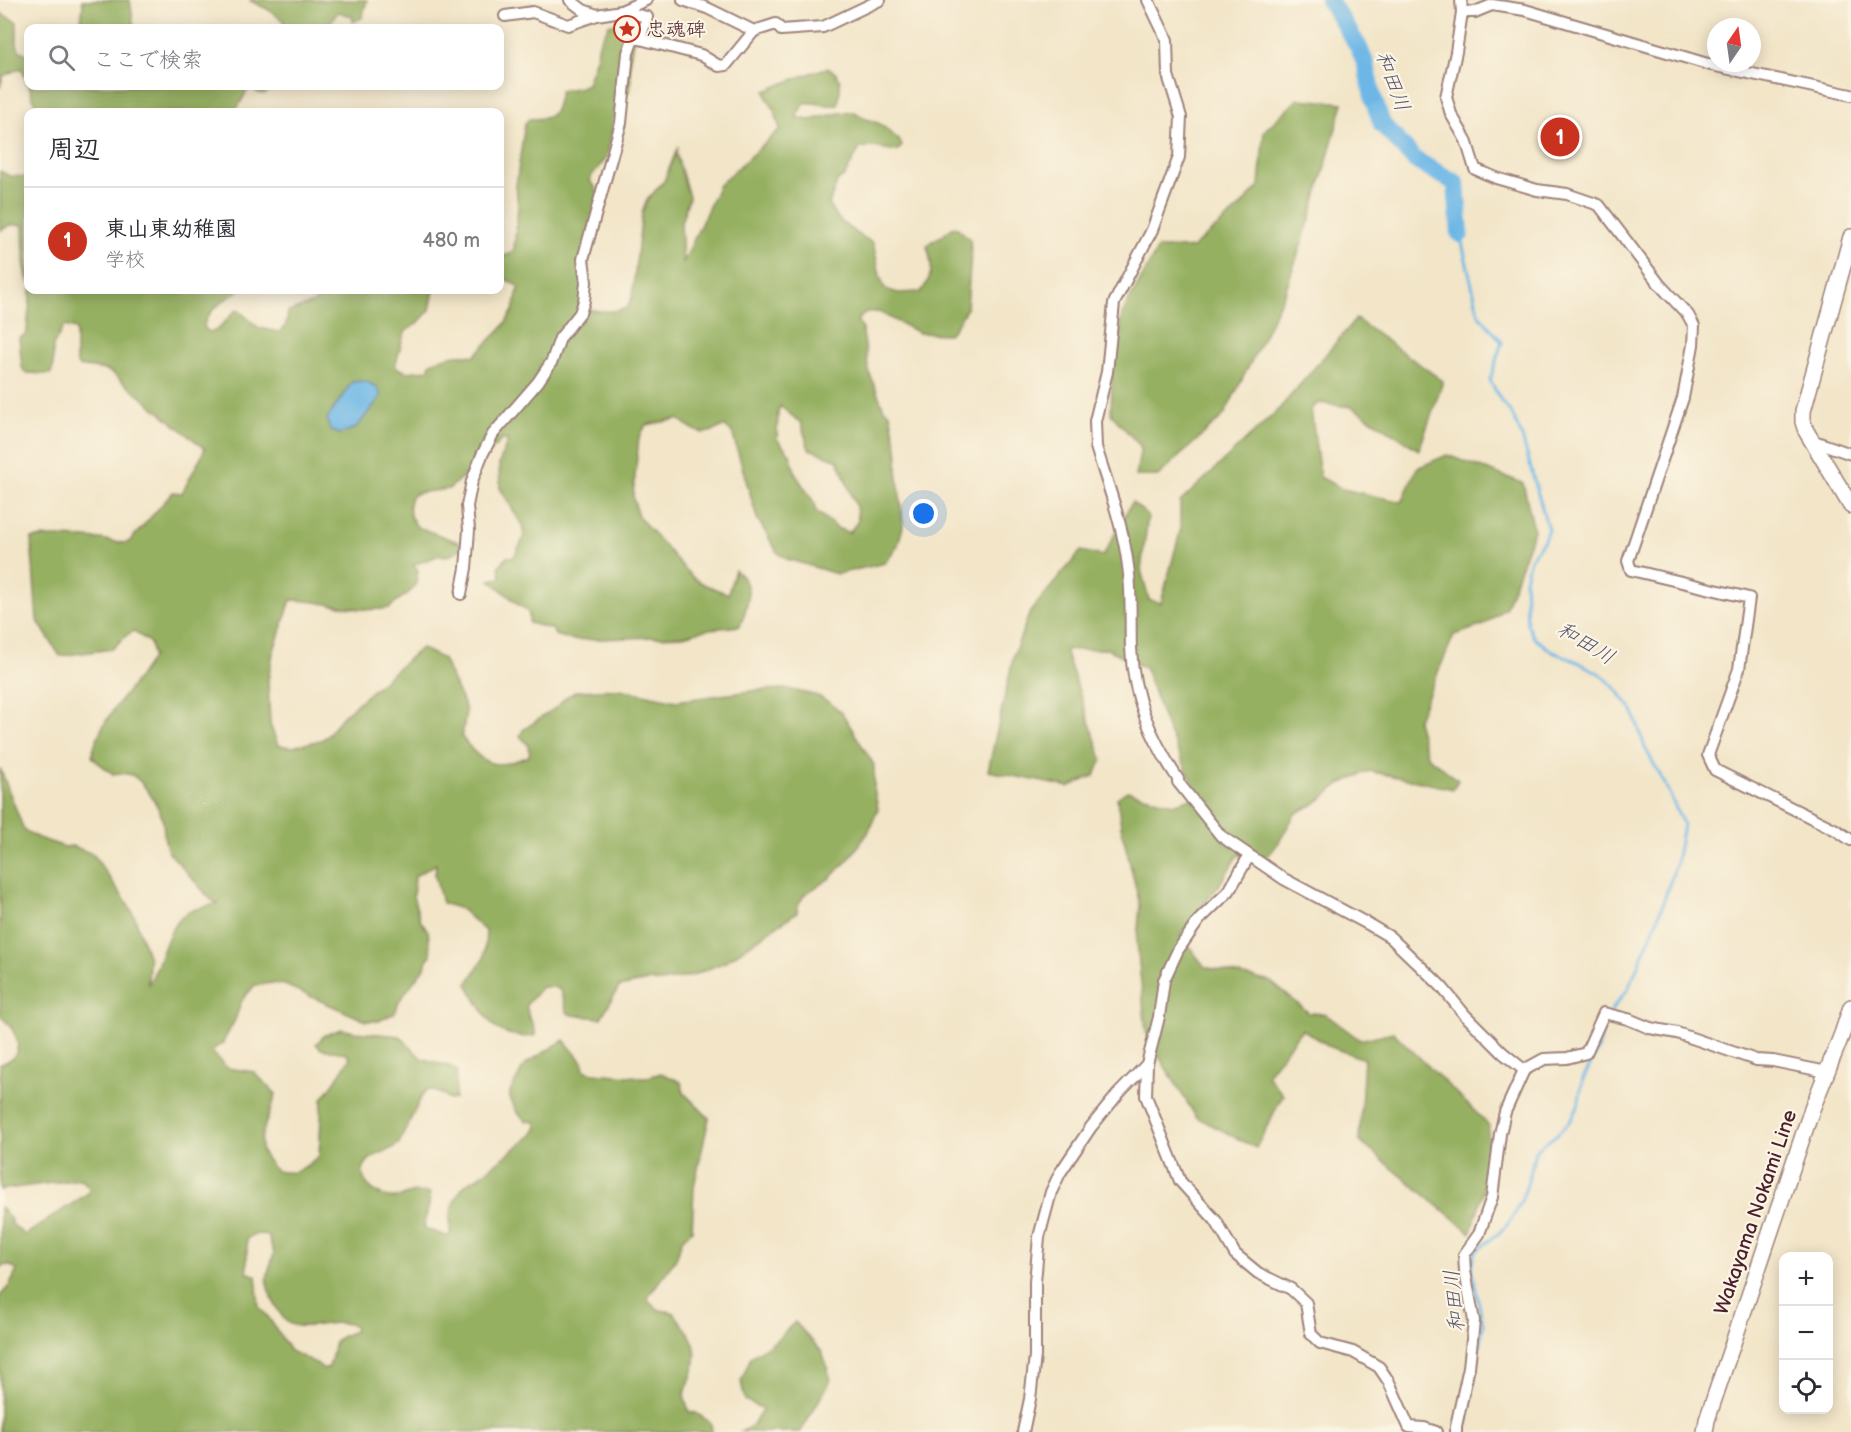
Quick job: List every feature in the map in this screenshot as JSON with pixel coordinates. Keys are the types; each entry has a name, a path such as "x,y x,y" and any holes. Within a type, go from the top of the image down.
{"main road":[{"path":"1851,237 1803,411 1806,431 1851,506"},
{"name":"Wakayama Nokami Line","path":"1706,1432 1707,1420 1812,1109 1827,1072 1847,1035 1851,1007"}],"street":[{"path":"570,0 583,10 597,15"},
{"path":"506,16 533,12 568,25 597,15 621,11 646,0"},
{"path":"683,0 707,8 754,31"},
{"path":"460,594 466,568 469,530 467,506 472,481 482,455 493,434 538,382 552,361 560,338 580,313 584,301 586,282 584,259 621,123 628,53 633,39 701,55 722,66 726,65 754,31 776,24 781,30 823,27 880,0"},
{"path":"1148,0 1167,40 1168,75 1181,117 1179,157 1152,230 1114,303 1107,372 1095,421 1094,436 1121,530 1128,567 1131,651 1136,689 1143,714 1159,750 1178,782 1221,836 1284,879 1390,937 1442,986 1465,1015 1524,1071"},
{"path":"1461,0 1462,12 1456,52 1446,97 1451,114 1466,140 1475,169 1537,190 1567,194 1599,205 1660,285 1688,315 1694,326 1693,345 1683,398 1628,561 1631,570 1749,598 1739,669 1708,755 1715,770 1836,830 1851,840"},
{"path":"1462,12 1475,12 1492,4 1525,10 1711,65 1851,95"},
{"path":"621,11 647,17 640,39"},
{"path":"1814,441 1851,454"},
{"path":"1249,856 1228,891 1199,920 1178,950 1164,980 1159,1017 1147,1064 1146,1096 1180,1181 1216,1221 1235,1254 1258,1273 1291,1289 1306,1303 1311,1334 1320,1343 1353,1352 1379,1367 1389,1382 1409,1427 1436,1432"},
{"path":"1456,1432 1469,1367 1474,1320 1464,1255 1479,1234 1492,1197 1505,1112 1524,1071 1544,1059 1567,1058 1586,1053 1605,1013 1756,1060 1773,1061 1827,1072"},
{"path":"1023,1432 1035,1356 1035,1282 1039,1237 1051,1192 1060,1173 1091,1127 1147,1064"}],"green space":[{"path":"82,0 130,0 133,24 81,24"},
{"path":"249,0 367,0 362,18 353,22 352,16 338,12 329,24 283,24 284,21"},
{"path":"0,13 17,22 17,43 19,50 24,53 24,75 21,68 3,76 0,88"},
{"path":"625,21 635,31 630,58 630,90 616,107 608,152 590,181 598,195 585,279 585,308 606,311 627,308 632,297 642,213 647,200 664,181 678,147 676,153 689,197 681,223 683,263 719,185 780,129 765,91 827,68 837,74 839,79 838,105 804,103 796,117 809,120 855,112 880,124 899,140 902,146 897,151 873,147 860,148 844,177 838,180 829,204 842,222 873,243 885,289 898,293 921,292 931,270 927,246 955,226 970,239 967,308 948,334 919,333 879,312 866,312 857,321 862,327 869,372 884,409 890,413 898,453 897,468 903,526 898,545 885,563 837,574 787,559 777,552 757,518 732,432 723,426 709,432 699,432 678,419 646,425 639,437 633,496 638,516 691,576 703,584 728,594 735,570 742,576 748,589 748,596 746,611 740,626 709,629 683,636 574,640 555,635 552,629 529,623 527,610 490,580 501,578 499,566 507,557 514,557 524,537 522,525 500,488 499,464 508,440 502,440 449,489 417,493 411,497 410,516 417,527 458,542 463,547 450,555 440,555 413,565 418,570 413,589 390,608 353,608 291,600 273,653 268,680 270,724 278,745 292,747 321,740 344,715 421,648 443,659 464,703 466,712 462,737 477,755 491,763 499,764 529,756 528,745 520,736 523,730 577,691 619,689 676,701 759,690 788,689 818,696 842,713 874,765 874,789 878,809 868,833 849,859 829,879 805,894 798,905 797,912 725,962 691,976 619,987 601,1018 571,1015 567,1012 560,990 554,987 542,987 526,1005 536,1035 515,1036 496,1028 467,984 484,958 486,932 461,909 442,903 435,876 436,864 415,876 413,896 420,920 428,931 431,955 425,967 399,1001 395,1013 379,1021 366,1021 285,985 273,983 255,985 242,1000 235,1020 222,1044 212,1052 227,1068 254,1072 276,1094 263,1131 261,1146 276,1171 284,1172 295,1172 319,1156 322,1099 350,1058 346,1053 321,1049 316,1044 325,1035 342,1029 400,1036 421,1058 457,1071 455,1099 449,1100 445,1095 427,1089 399,1143 368,1161 363,1174 368,1186 387,1197 398,1198 415,1192 430,1193 424,1228 449,1237 450,1216 461,1190 532,1135 536,1129 536,1122 526,1121 517,1112 510,1098 510,1092 525,1064 564,1040 583,1063 584,1070 593,1073 641,1077 661,1073 681,1082 684,1093 709,1118 694,1186 692,1230 682,1240 676,1259 649,1295 648,1301 659,1310 673,1312 689,1334 695,1351 695,1360 684,1395 689,1412 696,1413 711,1423 712,1432 0,1432 0,1296 10,1285 17,1270 9,1266 0,1267 0,1207 10,1218 12,1224 25,1235 88,1193 89,1187 81,1179 0,1190 0,1064 15,1055 17,1042 11,1028 0,1016 0,768 24,830 38,838 65,847 72,846 93,854 127,903 134,915 149,959 148,984 175,925 190,911 218,903 211,900 168,851 158,807 141,783 132,775 113,774 92,756 109,716 153,656 150,643 134,631 112,649 60,656 37,620 31,539 65,537 129,542 173,492 182,493 205,449 112,373 78,366 76,329 64,326 53,346 53,368 50,374 25,373 22,367 19,338 27,334 30,294 233,294 208,316 204,327 209,332 216,331 237,309 259,328 279,332 286,325 288,312 332,294 433,294 430,310 418,323 406,331 395,367 407,372 428,370 430,364 446,357 474,356 502,328 513,311 519,287 504,280 504,256 510,254 514,249 518,206 516,185 525,123 529,119 544,118 552,114 557,106 560,91 587,84 599,43 609,25","holes":["780,406 801,423 809,449 838,460 856,507 858,521 849,533 837,528 815,510 815,504 796,475 790,454 777,439","252,1235 268,1236 274,1253 267,1285 286,1321 300,1326 337,1323 354,1326 355,1331 341,1337 335,1343 328,1368 323,1369 318,1364 290,1351 269,1318 259,1307 256,1276 247,1272 247,1239"]},
{"path":"30,90 248,90 237,108 35,108"},
{"path":"255,90 270,90 265,94"},
{"path":"1298,99 1343,103 1311,216 1285,292 1224,415 1158,476 1136,476 1141,447 1111,414 1112,378 1122,314 1158,248 1192,248 1238,209 1259,186 1264,131"},
{"path":"0,171 10,176 24,177 24,261 23,225 10,225 0,231"},
{"path":"1356,319 1443,381 1419,450 1352,407 1319,403 1311,409 1320,477 1342,489 1402,502 1417,468 1447,455 1523,483 1534,530 1506,607 1484,625 1454,635 1417,721 1427,756 1458,780 1453,789 1369,771 1340,784 1316,803 1295,814 1268,856 1237,856 1218,887 1180,935 1205,967 1271,982 1309,1013 1325,1014 1360,1040 1393,1032 1489,1125 1484,1189 1471,1233 1359,1141 1364,1059 1331,1047 1302,1029 1267,1075 1283,1095 1256,1148 1196,1117 1159,1057 1146,1032 1137,943 1140,905 1122,831 1117,798 1127,791 1173,804 1199,796 1167,728 1145,668 1108,649 1065,650 1102,759 1095,775 1069,787 988,771 1014,654 1030,612 1081,551 1103,556 1132,502 1148,516 1141,570 1149,600 1161,603 1180,532 1180,502 1280,408"},
{"path":"795,1322 822,1352 831,1380 799,1432 741,1432 753,1425 763,1409 745,1400 741,1381 751,1357 775,1341"}],"water":[{"path":"365,381 377,387 381,396 356,428 339,434 330,430 327,419 352,382"}],"waterway":[{"name":"和田川","path":"1329,0 1358,46 1366,65 1382,124 1415,160 1456,183 1460,234"},
{"name":"和田川","path":"1460,234 1479,315 1502,342 1490,380 1501,401 1512,414 1522,437 1548,529 1544,540 1530,559 1525,579 1527,624 1534,638 1553,652 1602,675 1617,690 1633,711 1645,748 1683,824 1676,864 1657,921 1628,989 1611,1011"},
{"name":"和田川","path":"1465,1432 1483,1324 1471,1267 1474,1253 1512,1219 1525,1190 1535,1151 1571,1120 1578,1106 1583,1079 1598,1050 1603,1028"}],"place":[{"name":"忠魂碑","path":"627,29"},
{"name":"東山東幼稚園","path":"1560,137"}]}
